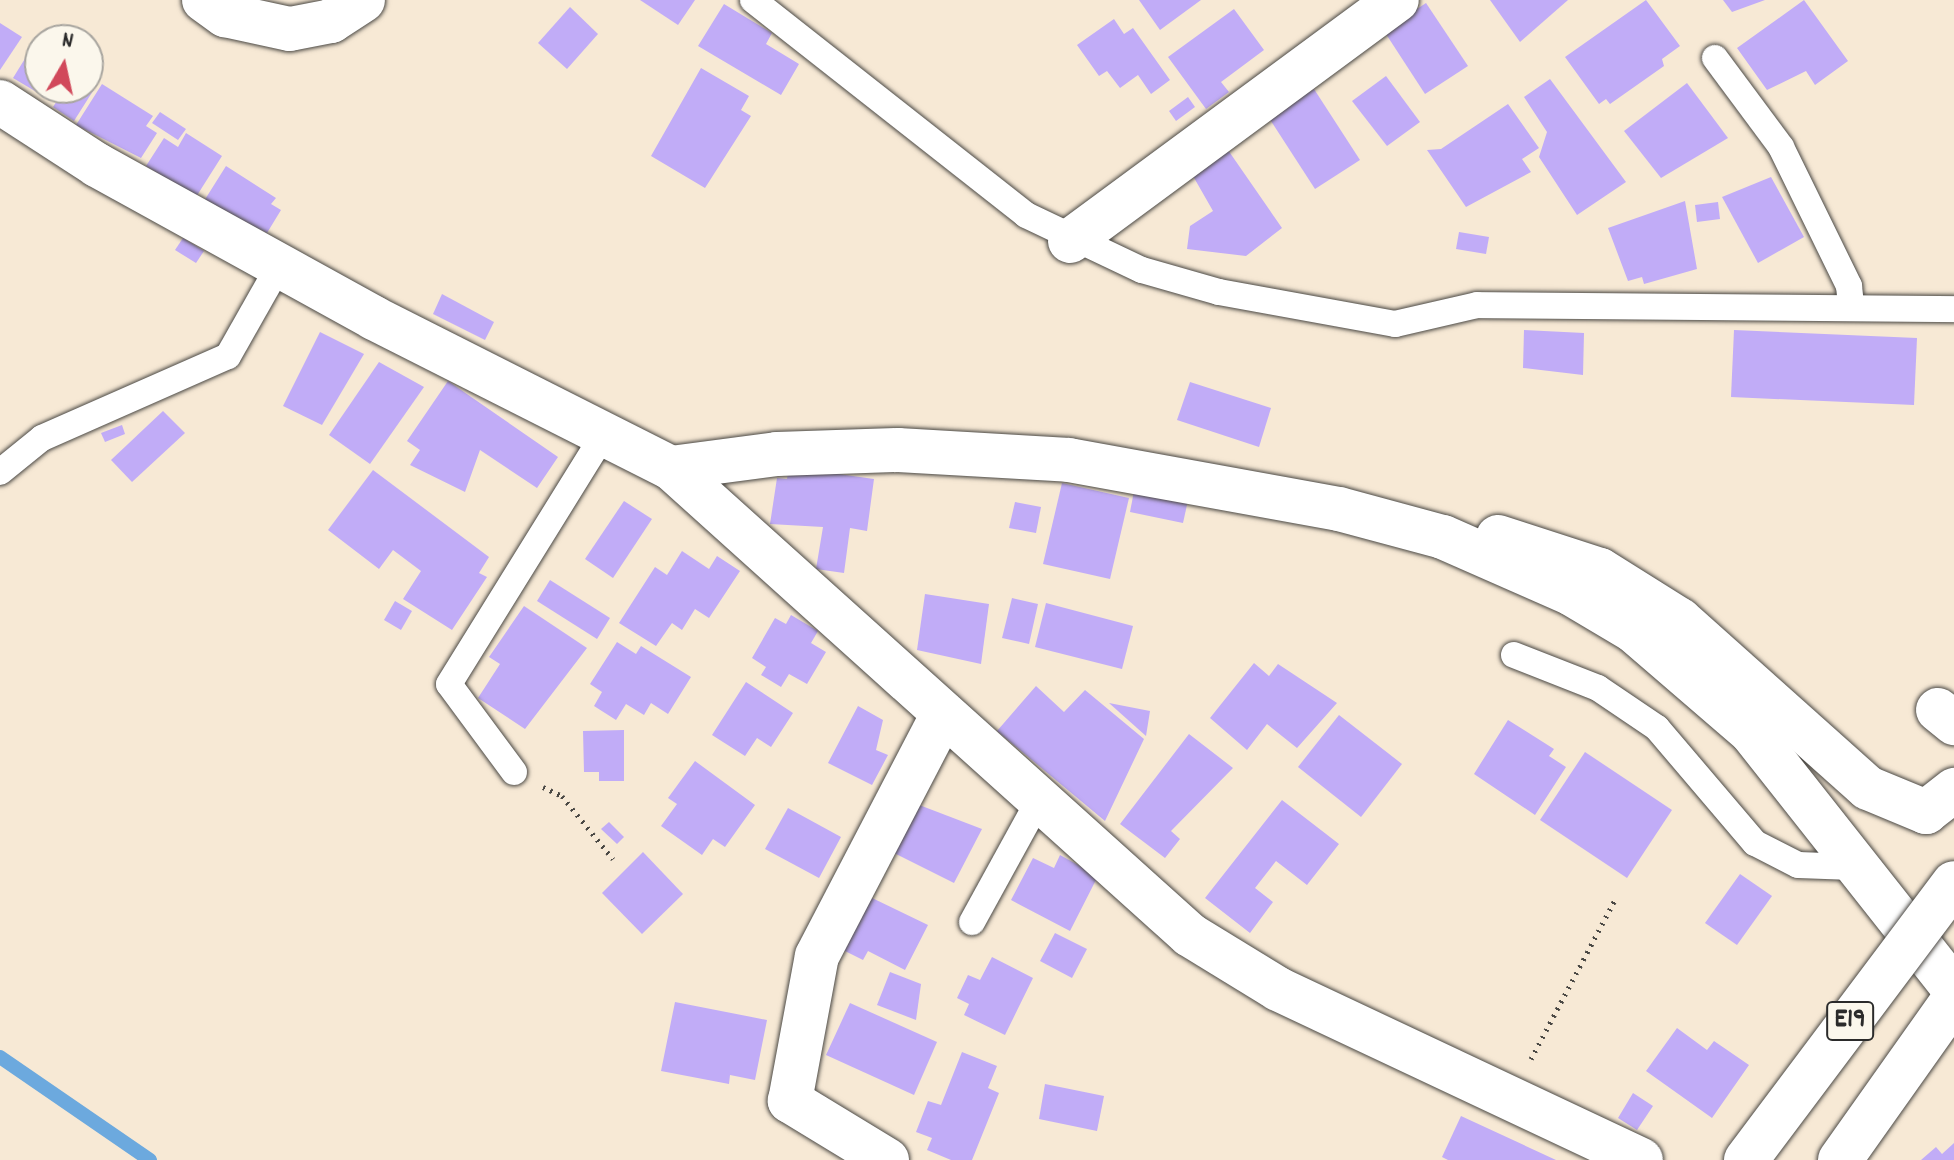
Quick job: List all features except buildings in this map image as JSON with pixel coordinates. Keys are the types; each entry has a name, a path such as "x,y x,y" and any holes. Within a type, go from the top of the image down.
{"main road":[{"path":"204,0 225,15 290,29 331,21 363,0"},
{"path":"1070,241 1397,0"},
{"path":"0,102 279,266 606,431 671,468 1190,935 1278,989 1641,1160"},
{"path":"671,468 777,454 898,450 1069,460 1339,509 1443,537 1572,594 1634,631 1752,733 1801,787 1853,867 1954,989"},
{"path":"1443,537 1513,537 1600,570 1680,620 1868,788 1926,812 1954,790"},
{"path":"887,1160 790,1101 817,956 943,714"},
{"name":"E19","path":"1746,1160 1954,883"},
{"name":"E19","path":"1840,1160 1954,999"}],"lane":[{"path":"753,0 1026,215 1070,241 1219,292 1395,324 1477,305 1954,309"},
{"path":"1715,58 1781,147 1849,286 1851,306"},
{"path":"0,472 42,438 228,356 279,266"},
{"path":"514,772 449,684 606,431"},
{"path":"1514,655 1598,688 1657,728 1755,843 1798,865 1853,867"},
{"path":"972,922 1039,800"}],"path":[{"path":"514,772 562,796 613,859"},
{"path":"1510,1099 1616,898"}],"waterway":[{"path":"0,1057 150,1160"}]}
